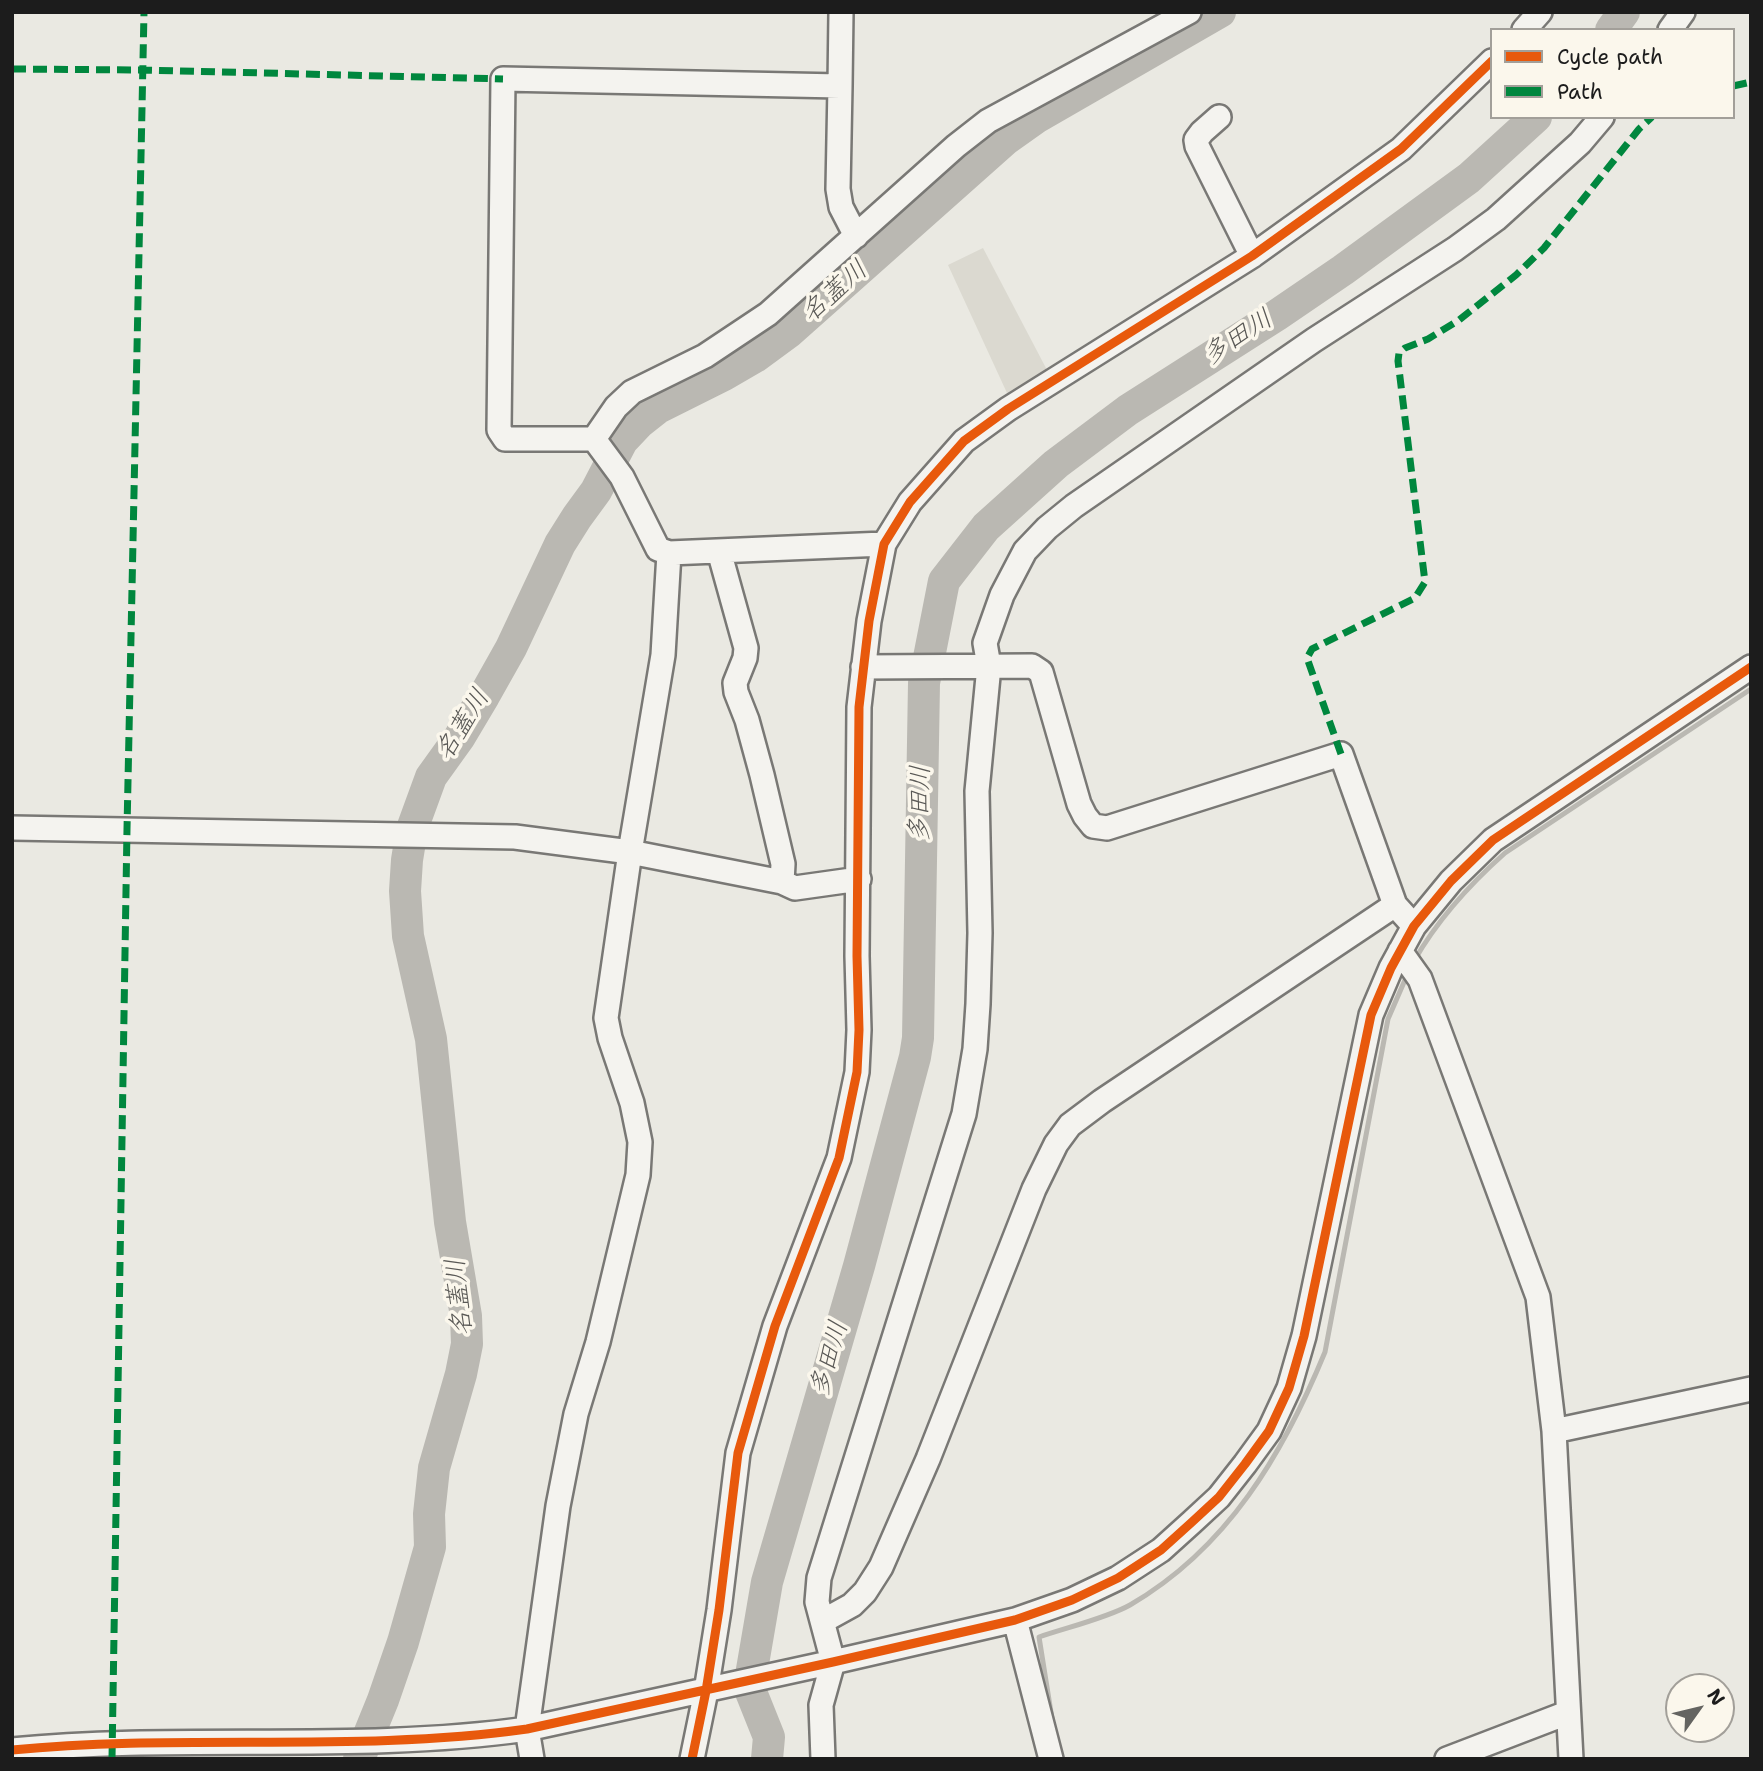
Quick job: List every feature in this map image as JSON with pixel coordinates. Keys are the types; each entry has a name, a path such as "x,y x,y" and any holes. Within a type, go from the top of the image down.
{"street":[{"path":"841,12 838,189 841,206 856,236"},
{"path":"1526,28 1540,12"},
{"path":"1671,28 1683,12"},
{"path":"597,443 616,407 632,392 733,340 768,314 956,146 988,121 1182,14"},
{"path":"692,1759 712,1689 738,1453 775,1326 839,1158 857,1072 859,708 870,667 869,621 884,544 910,502 964,442 1007,409 1252,256 1401,149 1490,63"},
{"path":"597,443 505,439 499,430 503,79 840,86"},
{"path":"1219,117 1202,132 1196,140 1197,146 1252,256"},
{"path":"823,1759 821,1705 825,1664 823,1621 817,1602 819,1578 964,1114 975,1049 980,933 977,791 985,643 1002,595 1025,551 1074,506 1303,348 1455,250 1486,227 1580,143 1600,119"},
{"path":"597,443 622,477 658,549 668,552 719,551 884,544"},
{"path":"719,551 746,648 746,658 735,683 736,692 756,753 780,851 783,864 782,882"},
{"path":"532,1759 527,1729 558,1506 576,1414 598,1342 638,1175 640,1142 635,1116 606,1018 663,655 668,552"},
{"path":"870,667 1032,666 1041,672 1079,804 1093,826 1107,828 1341,754 1395,905 1414,926"},
{"path":"12,1750 112,1742 339,1743 493,1734 527,1729 1015,1620 1072,1600 1118,1578 1161,1550 1219,1497 1269,1431 1289,1388 1304,1336 1371,1015 1407,961 1414,926 1451,881 1493,840 1751,667"},
{"path":"12,828 515,837 630,852 782,882 795,888 859,879"},
{"path":"823,1621 852,1605 865,1592 881,1567 928,1459 1034,1189 1056,1144 1070,1125 1395,905"},
{"path":"1407,961 1420,979 1538,1297 1554,1431 1571,1759"},
{"path":"1554,1431 1751,1390"},
{"path":"1015,1620 1051,1759"},
{"path":"1447,1759 1567,1713"}],"shaded area":[{"path":"983,248 1047,370 1007,393 948,265"}],"waterway":[{"name":"名蓋川","path":"359,1759 403,1642 430,1547 429,1514 434,1468 467,1344 466,1316 450,1222 431,1039 408,936 405,891 412,829 431,777 459,738 511,648 560,544 596,491 622,441 639,423 658,408 755,357 789,332 1005,140 1036,118 1220,12"},
{"name":"多田川","path":"1612,28 1624,12"},
{"name":"多田川","path":"767,1759 769,1737 749,1687 767,1582 859,1266 918,1038 924,683 944,581 986,527 1056,464 1128,410 1343,270 1469,178 1534,119"},
{"path":"1414,961 1455,903 1505,853 1751,689"},
{"path":"1053,1725 1039,1637 1121,1610 1165,1582 1196,1556 1224,1527 1271,1462 1309,1390 1325,1352 1388,1019 1408,973"}],"marked path":[{"path":"112,1759 144,12"},
{"path":"12,69 503,79"},
{"path":"1735,86 1751,82"},
{"path":"1341,754 1307,658 1312,649 1415,598 1425,582 1399,353 1459,320 1516,275 1544,248 1650,119"}],"cycle path":[{"path":"692,1759 719,1610 738,1453 775,1326 839,1158 857,1072 859,707 869,621 884,544 910,502 964,441 1008,409 1252,256 1401,149 1490,63"},
{"path":"12,1750 141,1743 399,1740 527,1729 1015,1620 1072,1600 1118,1578 1161,1550 1219,1497 1269,1431 1289,1388 1304,1336 1371,1015 1391,968 1414,926 1451,881 1493,840 1751,667"}]}
